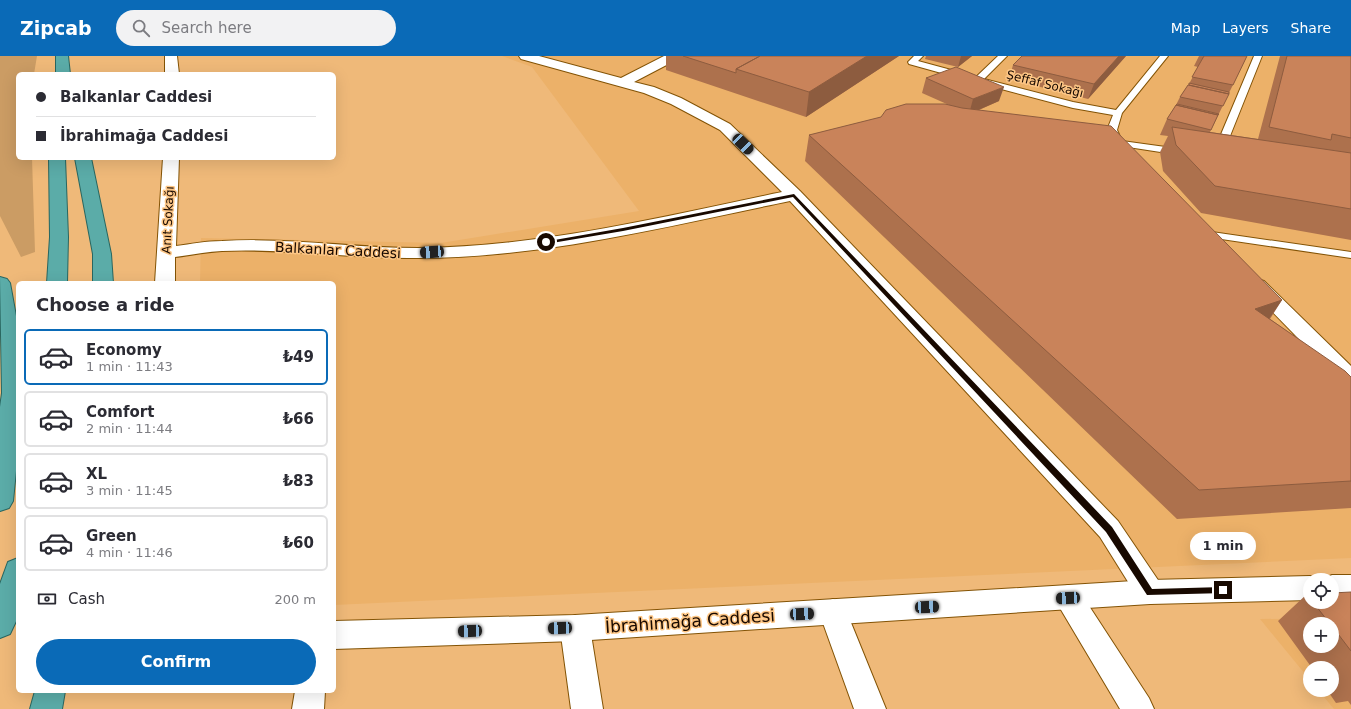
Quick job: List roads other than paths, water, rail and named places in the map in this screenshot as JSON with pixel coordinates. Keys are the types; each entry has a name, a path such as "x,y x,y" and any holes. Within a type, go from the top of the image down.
{"highway":[{"path":"62,56 63,72"},
{"path":"57,160 59,237 57,281"},
{"path":"83,160 102,254 103,281"},
{"path":"0,283 11,345 13,393 0,501"},
{"path":"0,625 7,609 16,577"},
{"path":"46,709 50,693"}],"street":[{"path":"171,56 172,72"},
{"path":"525,56 622,83 676,100 725,127 794,195 1109,529 1150,592"},
{"path":"622,83 674,56"},
{"path":"1098,143 1120,149 1130,160"},
{"name":"Anıt Sokağı","path":"165,281 171,160"},
{"name":"Balkanlar Caddesi","path":"166,253 221,246 283,246 418,253 515,248 623,230 794,195"},
{"path":"1200,229 1222,251"},
{"path":"1245,273 1351,379"},
{"path":"1339,587 1351,586"},
{"name":"İbrahimağa Caddesi","path":"336,635 575,628 1150,592 1303,588"},
{"path":"1068,598 1138,709"},
{"path":"833,612 870,709"},
{"path":"575,628 587,709"},
{"path":"308,709 310,693"}],"lane":[{"path":"919,56 912,62 978,80"},
{"name":"Şeffaf Sokağı","path":"978,80 1003,56"},
{"path":"1164,56 1118,113 1112,130 1118,143 1188,153"},
{"path":"1209,156 1216,157 1258,56"},
{"name":"Şeffaf Sokağı","path":"978,80 1073,105 1118,113"},
{"path":"1200,229 1351,255"}]}
